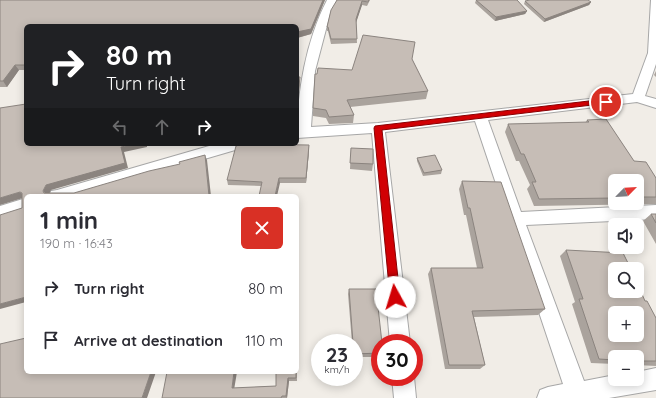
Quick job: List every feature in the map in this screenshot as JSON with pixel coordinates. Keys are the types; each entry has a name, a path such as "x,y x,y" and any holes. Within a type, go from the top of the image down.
{"street":[{"path":"332,0 325,14 309,71 301,133 378,128 638,98 656,104"},
{"path":"638,98 655,53 656,0"},
{"path":"480,116 578,395"},
{"path":"378,128 399,334"},
{"path":"64,194 199,148 218,146"},
{"path":"0,213 24,207"},
{"path":"515,219 656,212"},
{"path":"548,398 578,395 656,380"},
{"path":"404,386 405,398"}],"building":[{"path":"0,0 323,0 311,29 299,32 299,24 24,24 24,65 15,65 3,81 0,81"},
{"path":"337,0 369,0 368,2 362,1 356,19 357,39 331,39 327,27 331,10"},
{"path":"476,0 517,0 527,11 496,17"},
{"path":"588,0 591,2 545,19 525,1"},
{"path":"363,35 415,42 412,59 428,91 347,100 354,115 329,117 326,110 313,108 315,74 317,74 318,68 352,70"},
{"path":"24,104 24,146 126,146 121,147 125,163 46,185 43,191 44,193 74,193 149,171 180,164 179,162 205,155 209,194 24,194 24,298 0,304 0,215 22,208 22,193 20,192 0,198 0,108"},
{"path":"606,119 634,161 646,162 656,178 656,197 644,197 644,174 608,174 608,198 539,199 532,182 536,182 524,154 521,154 508,124 589,122 587,120"},
{"path":"309,145 306,178 279,178 275,194 259,194 262,182 227,180 236,146"},
{"path":"351,148 373,149 373,164 350,163"},
{"path":"435,155 442,170 424,173 417,158"},
{"path":"462,181 501,182 545,309 472,311 485,365 449,365 431,268 483,268 470,208 468,208"},
{"path":"651,214 656,214 656,223"},
{"path":"566,250 624,254 628,262 608,262 608,298 644,298 645,301 647,301 656,318 656,361 644,361 644,350 608,350 608,360 599,359 579,299 583,299"},
{"path":"349,289 376,289 381,334 371,334 371,353 363,354 363,334 352,334"},
{"path":"24,338 24,374 150,374 142,398 0,398 0,344"},
{"path":"167,374 234,374 232,388 276,386 276,374 296,374 296,378 288,378 286,396 282,396 281,398 162,398"}],"route":[{"path":"395,297 378,128 606,102"}]}
